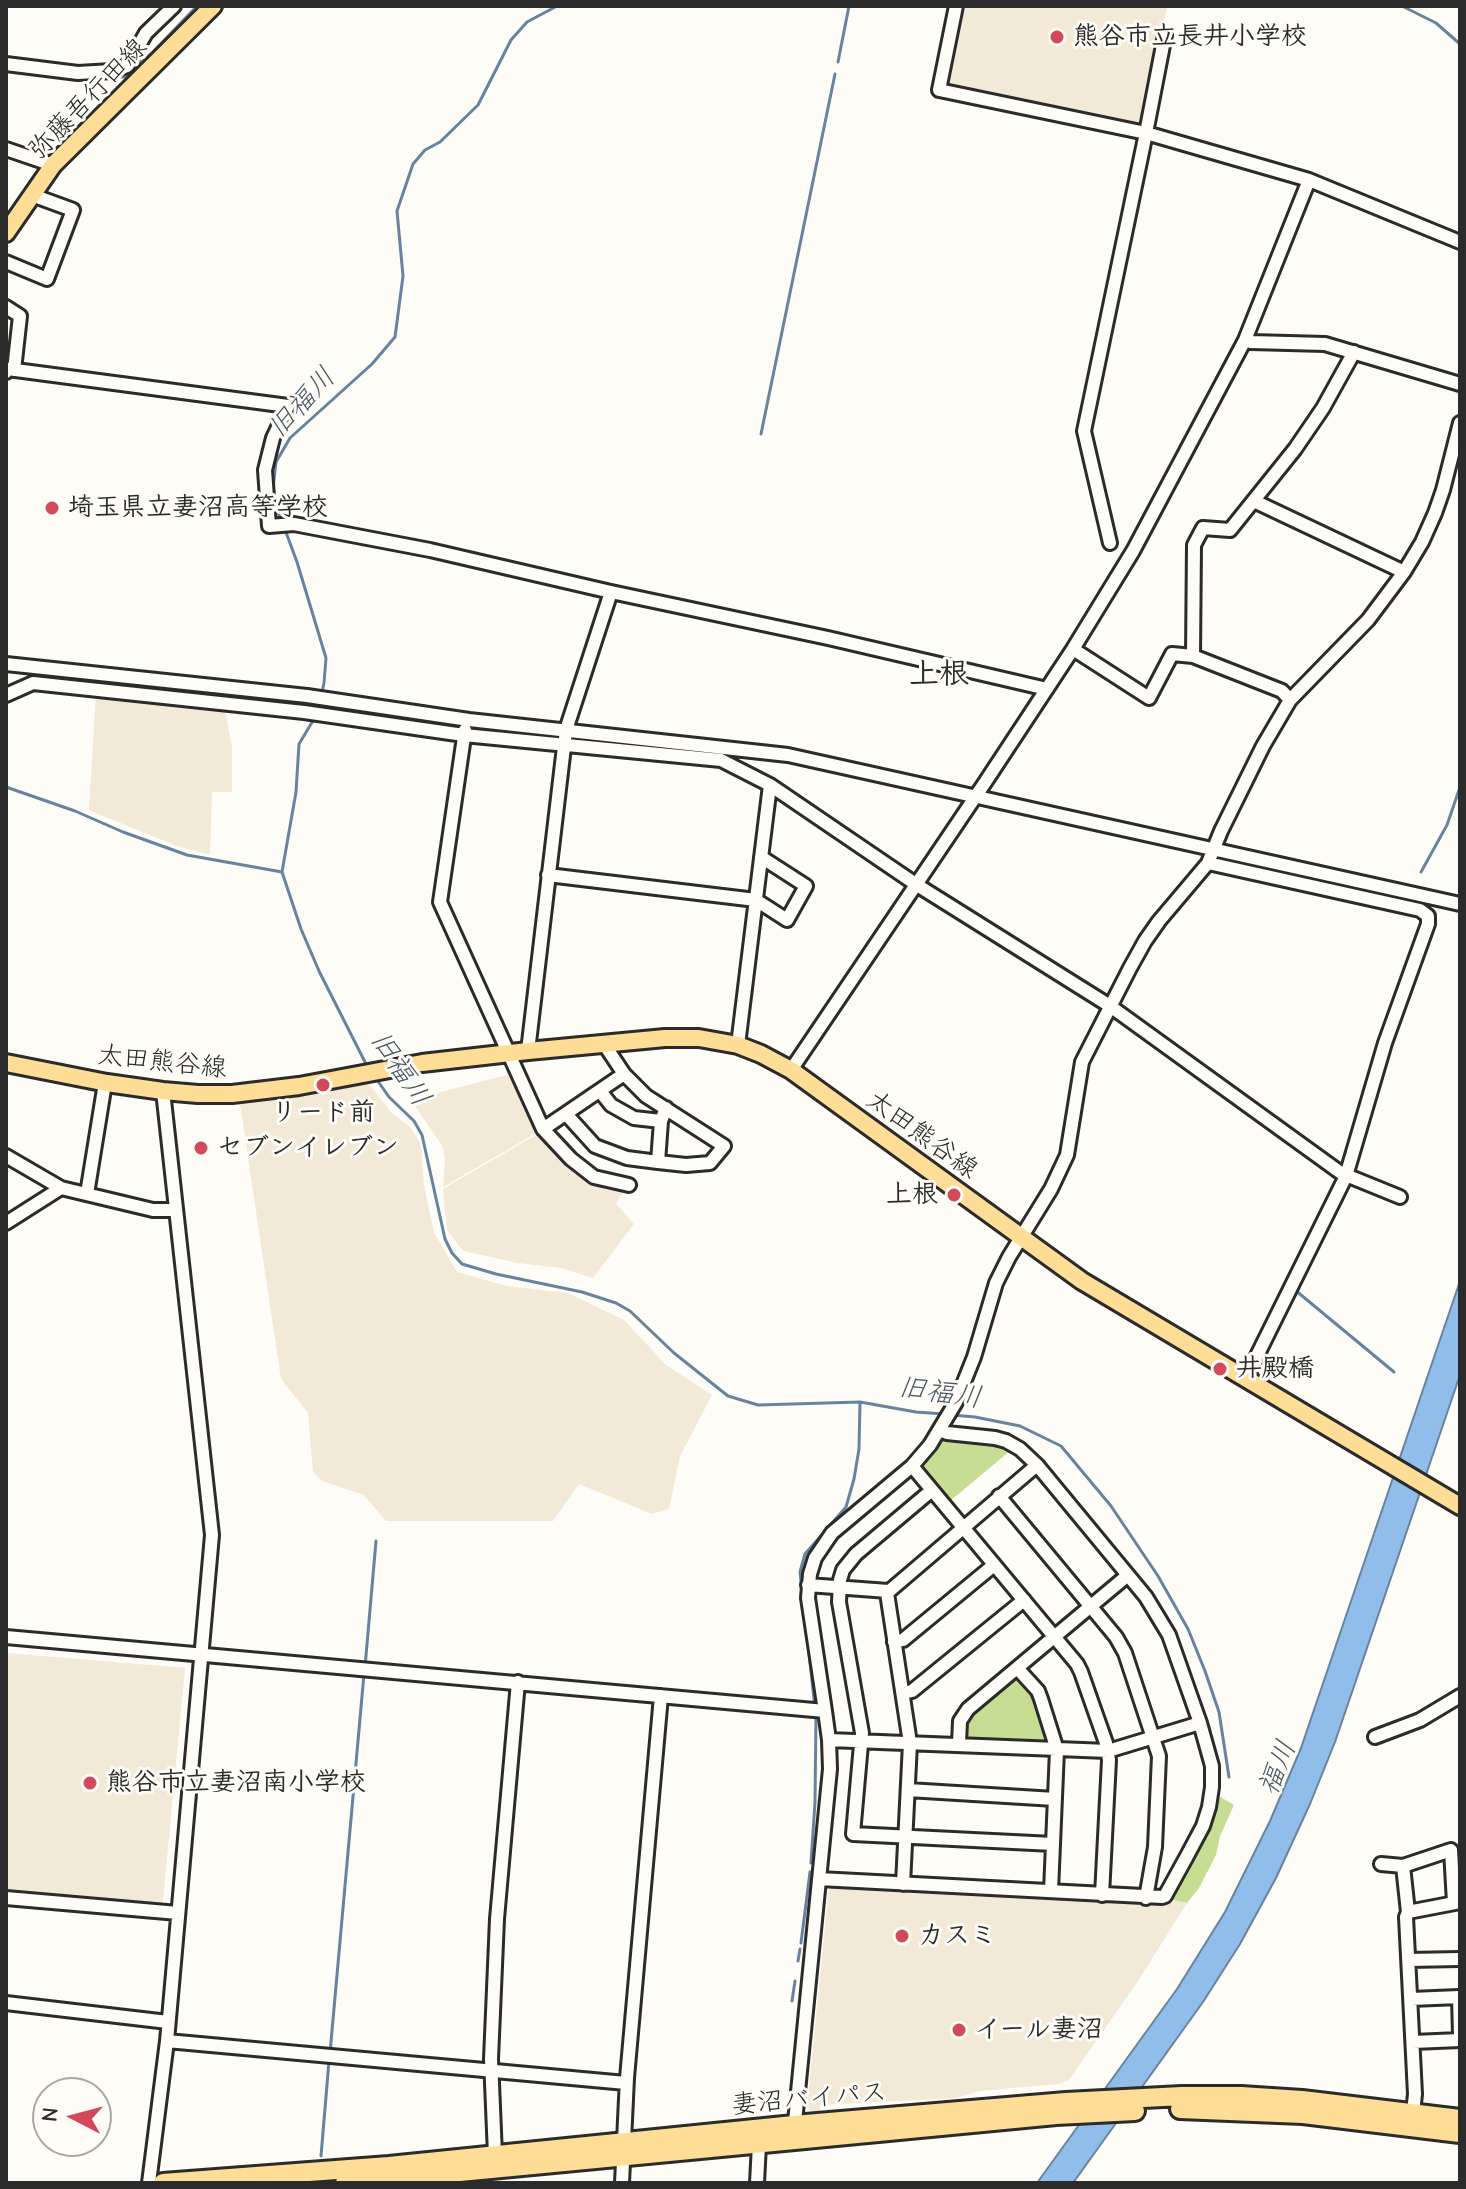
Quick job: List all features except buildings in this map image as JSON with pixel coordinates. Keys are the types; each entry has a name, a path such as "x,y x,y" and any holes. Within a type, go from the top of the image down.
{"highway":[{"name":"妻沼バイパス","path":"345,2183 495,2169 623,2150 794,2133 1241,2096 1460,2119"},
{"name":"妻沼バイパス","path":"1157,2104 1303,2114 1460,2133"},
{"name":"妻沼バイパス","path":"623,2150 759,2144 794,2133"},
{"name":"妻沼バイパス","path":"163,2183 495,2169"}],"main road":[{"name":"弥藤吾行田線","path":"6,233 53,165 213,6"},
{"name":"太田熊谷線","path":"6,1063 163,1091 232,1094 299,1086 422,1063 528,1051 665,1038 699,1038 738,1045 791,1070 1082,1281 1460,1506"}],"street":[{"path":"6,64 78,73 112,71 127,66 146,33 174,6"},
{"path":"956,6 939,90 1146,133 1309,180 1460,242"},
{"path":"1110,543 1084,431 1165,35"},
{"path":"127,66 138,81"},
{"path":"6,149 53,165"},
{"path":"791,1070 977,796 1133,551 1245,340 1309,180"},
{"path":"6,262 47,279 73,210 32,195"},
{"path":"6,307 20,316 10,371 288,406 273,438 265,470 269,526 294,524 430,550 1047,689"},
{"path":"1245,340 1325,344 1460,384"},
{"path":"1193,656 1194,545 1203,528 1230,530 1295,449 1354,352"},
{"path":"794,2133 830,1769 829,1740 812,1636 808,1585 815,1558 832,1533 912,1466 930,1445 956,1402 974,1357 996,1283 1051,1189 1067,1155 1082,1062 1110,1006 1145,941 1208,863 1263,746 1290,700 1368,620 1404,572 1422,542 1439,501 1460,423"},
{"path":"1254,501 1404,572"},
{"path":"528,1051 566,730 611,592"},
{"path":"1073,649 1149,698 1172,654 1193,656 1282,691 1290,700"},
{"path":"6,664 343,700 469,720 788,755 1460,904"},
{"path":"6,695 33,683 304,712 464,735 721,760 770,785 917,885 1110,1006 1346,1176 1400,1197"},
{"path":"469,720 464,735 440,902 543,1129 571,1159 594,1177 629,1185"},
{"path":"738,1045 770,785"},
{"path":"548,875 756,900 787,920 806,886 761,857"},
{"path":"1208,863 1420,910 1428,916 1428,924 1385,1043 1346,1176 1246,1378"},
{"path":"566,1114 595,1146 627,1158 686,1165 710,1163 724,1146 664,1115 624,1074 604,1044"},
{"path":"543,1129 624,1074"},
{"path":"87,1194 105,1083"},
{"path":"149,2183 167,2041 212,1535 163,1091"},
{"path":"600,1091 611,1105 634,1118 664,1115"},
{"path":"658,1162 664,1115"},
{"path":"6,1156 61,1188 153,1210 176,1210"},
{"path":"6,1223 61,1188"},
{"path":"819,1879 1157,1898 1165,1896 1207,1815 1213,1778 1200,1723 1169,1635 1153,1607 1037,1465 1020,1449 1006,1441 947,1433 941,1427"},
{"path":"903,1884 910,1743 886,1599 888,1591 1037,1465"},
{"path":"912,1466 1081,1672 1108,1751 1102,1895"},
{"path":"932,1490 856,1554 843,1570 839,1587 862,1741 853,1834 1053,1844"},
{"path":"999,1496 1116,1637 1125,1653 1159,1756 1155,1847 1146,1898"},
{"path":"894,1642 903,1640 994,1565"},
{"path":"959,1744 962,1716 1128,1575"},
{"path":"808,1585 888,1591"},
{"path":"903,1693 912,1691 1024,1600"},
{"path":"6,1637 825,1711"},
{"path":"1018,1669 1038,1691 1057,1750 1051,1891"},
{"path":"495,2169 491,2071 497,1919 518,1682"},
{"path":"622,2183 626,2083 661,1696"},
{"path":"1375,1737 1420,1720 1460,1696"},
{"path":"829,1740 1108,1751 1200,1723"},
{"path":"908,1790 1055,1799"},
{"path":"1381,1864 1403,1866 1451,1850 1457,1903 1408,1912"},
{"path":"1403,1866 1408,1912 1415,2094 1413,2113"},
{"path":"6,1898 178,1913"},
{"path":"1409,1960 1460,1959"},
{"path":"1411,1999 1459,1997 1460,2038 1413,2042"},
{"path":"6,2003 168,2022"},
{"path":"167,2041 626,2083"},
{"path":"757,2183 759,2144"}],"shaded area":[{"name":"熊谷市立長井小学校","path":"959,6 1167,6 1144,124 1141,126 944,86"},
{"path":"96,694 225,710 232,748 232,792 212,792 210,855 174,845 89,810"},
{"path":"510,1074 529,1118 540,1131 443,1187 443,1147 411,1100"},
{"path":"367,1082 393,1114 411,1128 421,1145 424,1185 434,1233 457,1272 506,1286 568,1293 624,1320 666,1365 712,1395 680,1456 669,1509 652,1514 579,1484 553,1521 386,1521 364,1495 322,1481 313,1472 308,1413 281,1379 239,1097"},
{"path":"541,1132 597,1186 624,1191 616,1204 634,1224 593,1278 561,1268 518,1263 463,1251 447,1230 443,1189"},
{"name":"熊谷市立妻沼南小学校","path":"6,1653 185,1668 162,1911 6,1898"},
{"name":"イール妻沼","path":"831,1885 1165,1903 1169,1899 1187,1903 1138,1981 1069,2080 1058,2084 979,2091 956,2098 820,2105 820,2111 810,2111 807,2107"}],"green space":[{"path":"942,1439 982,1440 1011,1450 950,1501 922,1468"},
{"path":"1021,1676 1035,1694 1051,1740 1047,1746 968,1740 964,1736 965,1719 1014,1677"},
{"path":"1217,1795 1234,1805 1220,1836 1216,1855 1199,1888 1187,1903 1169,1899"}],"water":[{"path":"1460,1281 1460,1375 1335,1742 1276,1878 1240,1944 1203,2002 1073,2183 1037,2183 1177,1989 1225,1912 1270,1821 1301,1748"}],"waterway":[{"path":"105,77 124,77 197,6"},
{"name":"旧福川","path":"281,520 272,497 276,462 290,438 372,364 395,337 403,276 397,211 413,164 478,105 511,40 527,22 557,6"},
{"path":"838,62 849,6"},
{"name":"旧福川","path":"1402,6 1436,23 1460,44"},
{"path":"761,434 835,74"},
{"name":"旧福川","path":"284,527 326,658 322,692"},
{"name":"旧福川","path":"314,719 299,744 296,792 282,872 319,971 368,1068"},
{"path":"6,787 187,855 282,872"},
{"path":"1421,872 1447,825 1460,787"},
{"name":"旧福川","path":"375,1077 389,1097 414,1121 422,1135 445,1239 462,1264 616,1303 630,1311 674,1353 728,1396 758,1405 860,1402 944,1414"},
{"path":"1295,1290 1394,1372"},
{"path":"815,1708 800,1572 805,1554 846,1507 859,1449 860,1402"},
{"name":"旧福川","path":"952,1415 1020,1426 1061,1446 1111,1506 1158,1576 1188,1629 1219,1712 1229,1777"},
{"path":"365,1667 376,1541"},
{"path":"330,2053 364,1674"},
{"path":"811,1863 816,1716"},
{"path":"801,1943 810,1872"},
{"path":"798,1961 800,1949"},
{"path":"792,2001 795,1981"},
{"path":"321,2156 329,2061"}],"place":[{"name":"熊谷市立長井小学校","path":"1057,37"},
{"name":"埼玉県立妻沼高等学校","path":"52,508"},
{"name":"リード前","path":"323,1085"},
{"name":"セブンイレブン","path":"201,1148"},
{"name":"上根","path":"954,1195"},
{"name":"井殿橋","path":"1220,1369"},
{"name":"熊谷市立妻沼南小学校","path":"90,1783"},
{"name":"カスミ","path":"902,1936"},
{"name":"イール妻沼","path":"959,2030"}],"district":[{"name":"上根","path":"939,675"}],"water label":[{"name":"福川","path":"1278,1768"}]}
